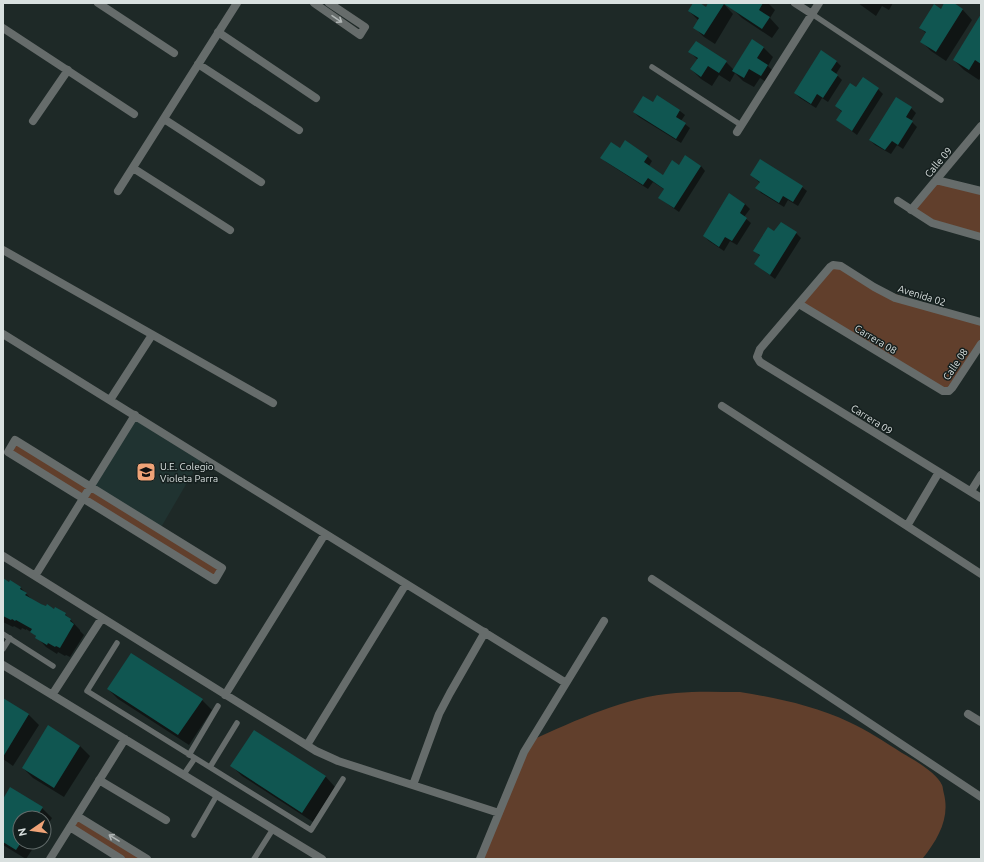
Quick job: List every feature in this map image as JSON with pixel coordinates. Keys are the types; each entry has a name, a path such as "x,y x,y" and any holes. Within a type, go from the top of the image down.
{"street":[{"path":"98,3 174,53"},
{"path":"118,191 237,3"},
{"path":"314,3 360,34 365,27 329,3"},
{"path":"795,3 812,14"},
{"path":"739,129 819,3"},
{"path":"4,32 68,70 134,114"},
{"path":"218,32 316,98"},
{"path":"198,64 299,130"},
{"path":"34,121 68,70"},
{"path":"164,119 261,182"},
{"name":"Calle 09","path":"911,210 981,126"},
{"path":"133,168 230,230"},
{"path":"936,180 981,191"},
{"path":"898,201 932,223 981,237"},
{"path":"3,250 273,403"},
{"name":"Avenida 02","path":"799,304 833,265 841,266 881,291 896,298 981,322"},
{"name":"Carrera 09","path":"799,304 758,353 757,357 760,362 981,498"},
{"name":"Carrera 08","path":"799,304 943,391"},
{"path":"3,334 566,683"},
{"path":"110,400 152,335"},
{"name":"Calle 08","path":"943,391 949,391 952,388 981,344"},
{"path":"722,406 981,574"},
{"path":"35,576 135,416"},
{"path":"16,440 222,568 215,580 83,498 8,452 16,440"},
{"path":"907,526 939,472"},
{"path":"971,491 981,475"},
{"path":"225,695 325,534"},
{"path":"3,556 316,751 338,761 499,813"},
{"path":"652,579 981,797"},
{"path":"307,745 406,584"},
{"path":"52,695 102,618"},
{"path":"480,859 524,752 604,621"},
{"path":"413,785 439,714 484,632"},
{"path":"3,665 322,859"},
{"path":"968,714 981,722"},
{"path":"50,859 125,739"},
{"path":"99,780 166,820"},
{"path":"77,816 147,859"},
{"path":"70,827 121,859"}],"lane":[{"path":"812,14 941,100"},
{"path":"652,67 739,129"},
{"path":"3,634 53,666"},
{"path":"3,649 10,638"},
{"path":"117,642 87,691 311,830 342,779"},
{"path":"189,755 218,706"},
{"path":"210,767 238,723"},
{"path":"184,774 195,758"},
{"path":"194,835 217,794"},
{"path":"254,859 273,829"}],"shaded area":[{"path":"936,180 981,191 981,237 953,230 911,210"},
{"path":"833,265 874,287 981,322 981,344 949,391 799,304"},
{"name":"U.E. Colegio Violeta Parra","path":"135,415 202,457 160,529 90,486"},
{"path":"15,440 222,568 215,580 8,452"},
{"path":"684,692 740,692 796,703 836,716 876,736 930,771 939,780 942,786 945,811 944,820 938,836 923,858 480,859 530,741 565,725 619,704 638,699"},
{"path":"77,816 147,859 121,859 70,827"}],"building":[{"path":"693,3 700,3 706,7 708,3 763,3 759,10 770,17 762,29 724,4 704,35 693,28 699,18 688,11"},
{"path":"944,3 954,3 963,9 936,52 920,42 926,32 919,28 934,4 941,9"},
{"path":"981,14 981,64 975,60 969,70 953,60"},
{"path":"752,39 764,47 757,58 768,65 761,76 749,69 744,78 732,71"},
{"path":"696,41 727,61 719,73 708,66 701,77 690,69 698,58 688,52"},
{"path":"821,50 837,61 831,70 838,75 823,98 817,94 811,104 794,93"},
{"path":"863,77 879,88 852,131 836,120 842,111 835,106 850,83 856,87"},
{"path":"657,95 680,110 676,117 686,123 676,139 633,112 643,96 653,102"},
{"path":"896,97 912,107 906,117 913,121 898,145 892,141 885,150 869,140"},
{"path":"625,140 648,156 644,162 663,175 672,160 679,165 685,155 701,166 674,208 658,198 664,189 648,178 643,185 600,158 611,142 620,148"},
{"path":"760,159 803,186 793,202 783,196 779,203 755,188 760,182 750,175"},
{"path":"729,193 745,204 740,213 747,218 732,241 725,237 719,247 703,236"},
{"path":"781,222 797,232 770,275 754,264 760,255 753,251 768,227 774,231"},
{"path":"3,578 9,582 10,580 21,587 20,589 27,593 25,595 46,606 47,604 54,609 55,607 66,613 65,615 71,619 70,621 74,624 60,648 48,643 47,645 35,638 36,636 30,632 32,629 16,620 11,620 3,616"},
{"path":"131,653 203,699 178,735 107,689"},
{"path":"3,698 29,714 3,757"},
{"path":"48,725 80,746 54,788 22,768"},
{"path":"254,730 326,776 302,813 230,766"},
{"path":"10,787 43,807 41,810 12,810 12,848 3,842 3,799"}],"place":[{"name":"U.E. Colegio Violeta Parra","path":"146,472"}]}
